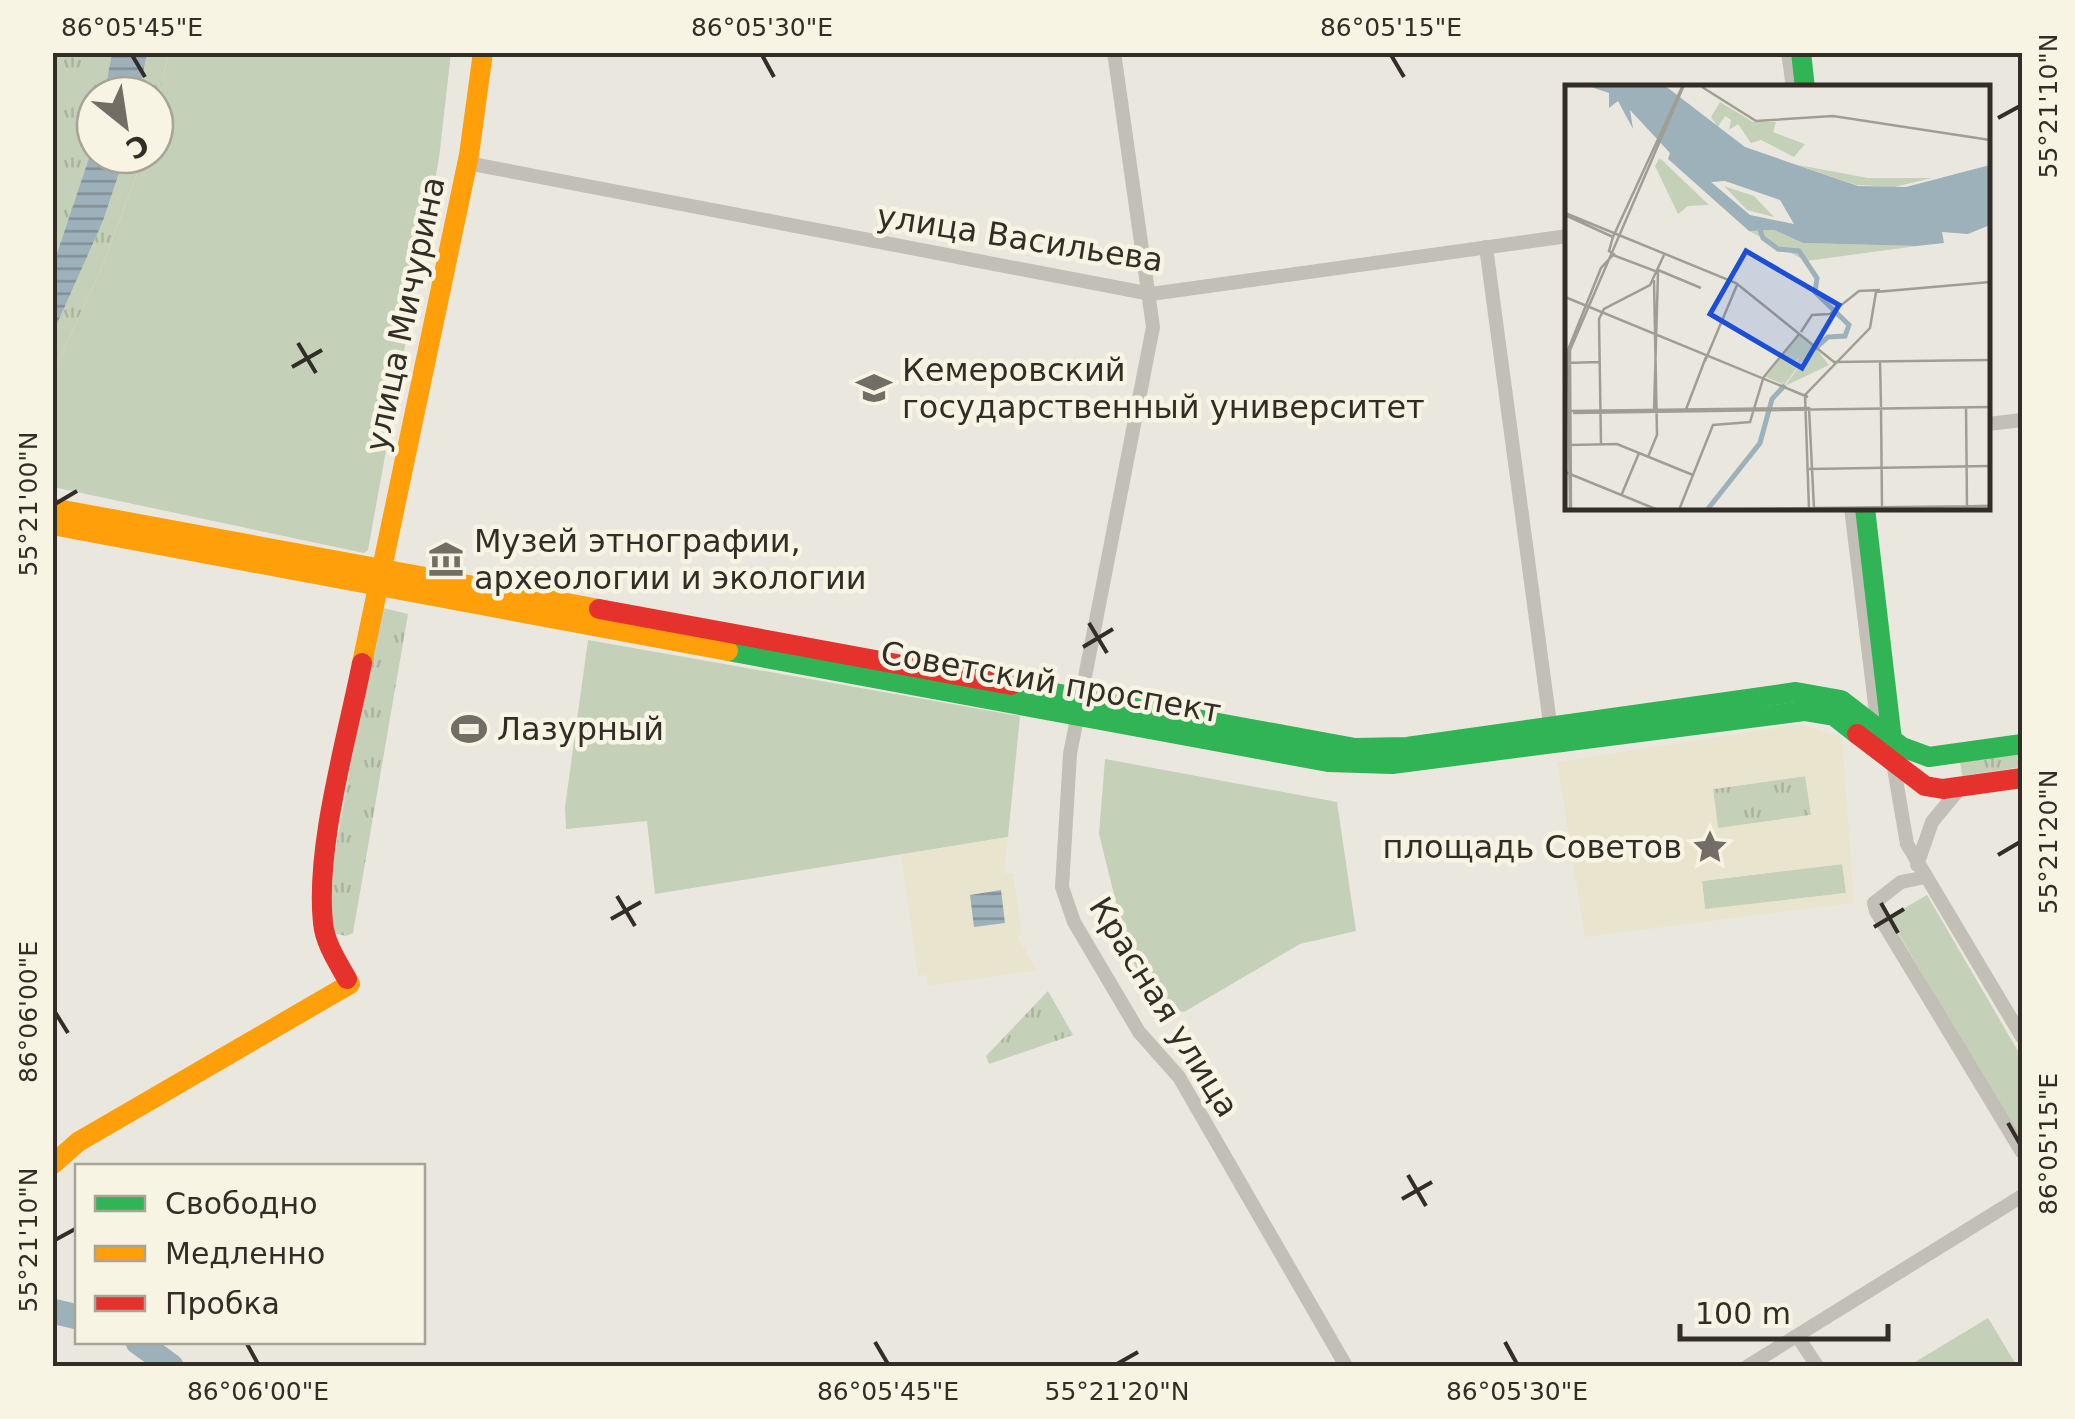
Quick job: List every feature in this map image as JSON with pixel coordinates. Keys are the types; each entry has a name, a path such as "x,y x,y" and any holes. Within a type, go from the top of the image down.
{"main road":[{"name":"улица Мичурина","path":"347,979 331,950 320,903 378,578 467,163 483,52"},
{"path":"1800,52 1806,85"},
{"name":"Советский проспект","path":"52,508 378,578"},
{"path":"1865,510 1885,734 1895,764"},
{"name":"Советский проспект","path":"52,525 378,578 1079,709 1361,766 1796,692 1842,700 1885,734 1929,757 2022,744"},
{"name":"Советский проспект","path":"1552,736 1804,710 1834,716 1926,786 1961,787 2022,778"},
{"path":"52,1149 92,1121 347,979"},
{"path":"52,1165 78,1142 347,979"}],"street":[{"name":"Красная улица","path":"1114,52 1151,294 1152,331 1079,709 1061,865 1066,906 1139,1032 1178,1078 1346,1366"},
{"path":"1788,52 1793,85"},
{"name":"улица Васильева","path":"467,163 1151,294 1565,236"},
{"path":"1486,246 1552,736"},
{"path":"1990,424 2022,420"},
{"path":"1850,510 1885,734"},
{"path":"1895,764 1902,828 1921,871 2022,1037"},
{"path":"1961,787 1932,822 1921,871 1889,888 1874,904 2022,1152"},
{"path":"1748,1366 2022,1196"},
{"path":"1798,1337 1817,1366"}],"green space":[{"path":"53,53 112,53 108,75 75,75 75,175 83,175 53,265"},
{"path":"147,53 168,53 164,75 143,75"},
{"path":"168,53 451,53 439,158 368,550 364,553 53,487 53,372 100,272 136,175 175,175 175,75 164,75"},
{"path":"118,175 136,175 100,272 53,372 53,333 103,221"},
{"path":"379,607 408,614 353,933 346,936 333,933 325,909"},
{"path":"588,640 1020,716 1008,837 655,894 647,821 566,829 565,807"},
{"path":"2022,752 2022,767 1962,776 1960,761"},
{"path":"1105,759 1337,802 1356,931 1300,944 1184,1012 1158,1006 1129,955 1099,834"},
{"path":"1806,776 1811,815 1718,829 1713,789"},
{"path":"1843,864 1846,893 1705,910 1702,881"},
{"path":"1927,895 2022,1058 2022,1144 1889,917"},
{"path":"1048,991 1073,1035 989,1064 986,1056"},
{"path":"1988,1318 2017,1366 1910,1366 1910,1365"}],"shaded area":[{"name":"площадь Советов","path":"1801,724 1842,738 1854,903 1585,937 1557,762","holes":["1805,776 1811,815 1718,828 1713,789","1842,864 1846,893 1705,909 1702,881"]},
{"path":"1008,837 1004,873 1013,873 1022,935 1017,937 1037,970 928,986 926,975 918,976 901,855"}],"water":[{"path":"112,53 147,53 143,75 108,75"},
{"path":"83,175 118,175 103,221 53,333 53,265"},
{"path":"1001,890 1005,923 974,927 970,895"}],"waterway":[{"path":"52,1311 75,1316"},
{"path":"141,1344 171,1366"}],"traffic: fast":[{"path":"1801,52 1805,85"},
{"path":"1865,510 1893,749"},
{"path":"728,651 1328,762 1392,764 1804,711 1834,716 1857,734"},
{"path":"1011,685 1355,748 1407,747 1796,692 1841,700 1902,747 1929,757 2022,744"}],"traffic: slow":[{"path":"362,663 469,155 483,52"},
{"path":"52,508 599,609"},
{"path":"52,525 728,651"},
{"path":"52,1165 78,1142 350,984 347,979"}],"traffic: jam":[{"path":"599,609 1011,685"},
{"path":"347,979 326,938 322,893 334,793 362,663"},
{"path":"1857,734 1925,786 1943,789 2022,778"}],"place":[{"name":"Кемеровский государственный университет","path":"874,388"},
{"name":"Музей этнографии, археологии и экологии","path":"446,559"},
{"name":"Лазурный","path":"469,729"},
{"name":"площадь Советов","path":"1710,847"}]}
